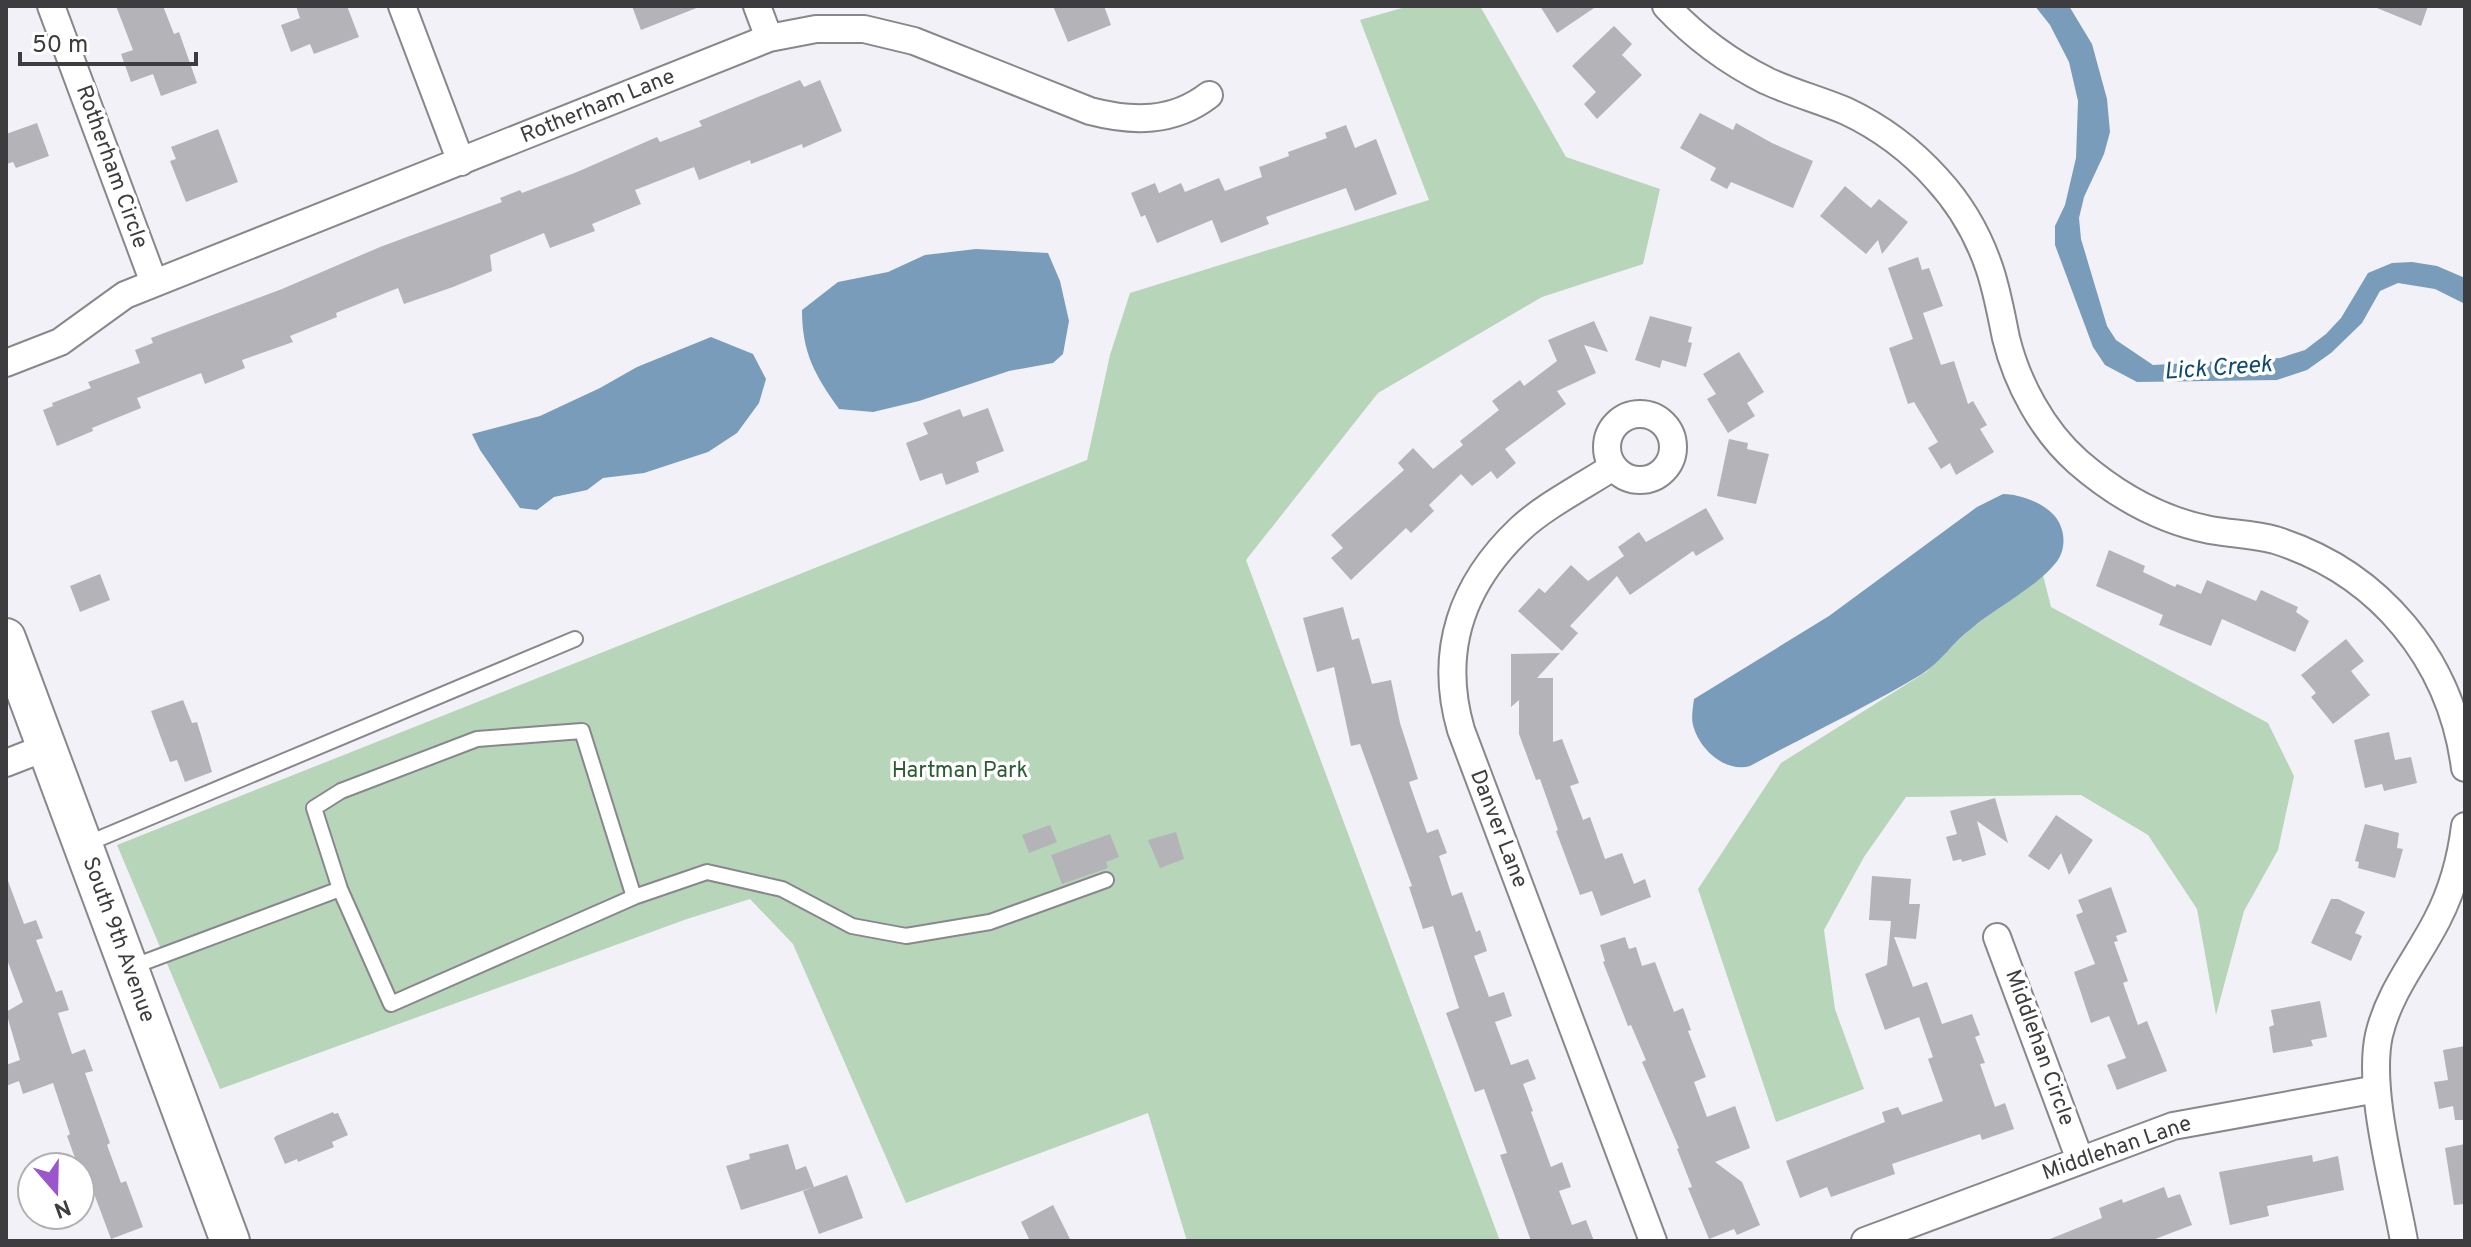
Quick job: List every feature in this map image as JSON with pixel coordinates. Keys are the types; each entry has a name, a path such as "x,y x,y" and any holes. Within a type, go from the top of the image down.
{"street":[{"name":"Rotherham Circle","path":"51,6 154,283"},
{"path":"402,6 461,162"},
{"path":"757,6 769,38"},
{"path":"1666,6 1694,34 1736,64 1767,81 1846,111 1871,124 1903,147 1940,182 1963,213 1983,251 1997,292 2007,341 2030,398 2063,446 2105,485 2132,502 2176,521 2213,531 2254,535 2300,548 2346,573 2386,604 2411,632 2439,678 2455,717 2465,768"},
{"name":"Rotherham Lane","path":"6,363 60,342 125,295 769,38 816,29 864,29 914,41 1090,111 1121,119 1166,116 1209,95"},
{"name":"Danver Lane","path":"1613,467 1522,527 1503,544 1478,578 1458,625 1453,685 1461,730 1653,1241"},
{"name":"South 9th Avenue","path":"6,638 230,1241"},
{"path":"6,763 47,747"},
{"path":"2404,1241 2377,1089 2376,1054 2383,1020 2395,990 2445,903 2458,863 2465,826"},
{"name":"Middlehan Circle","path":"1997,937 2080,1160"},
{"name":"Middlehan Lane","path":"1865,1241 2173,1126 2377,1089"}],"lane":[{"path":"83,846 575,639"},
{"path":"634,897 582,731 477,739 341,791 314,808 340,889 391,1004 634,897 707,872 782,889 852,926 906,936 990,922 1106,880"},
{"path":"129,968 340,889"}],"green space":[{"name":"Hartman Park","path":"1409,6 1480,6 1566,157 1660,189 1643,264 1542,297 1378,393 1246,560 1500,1241 1187,1241 1148,1113 906,1203 793,944 750,899 687,919 220,1089 117,845 1087,460 1110,355 1130,293 1429,200 1360,20"},
{"path":"2043,575 2051,607 2268,723 2294,776 2278,850 2244,911 2216,1015 2197,909 2148,835 2081,795 1906,797 1864,857 1824,930 1835,1009 1864,1089 1776,1122 1698,889 1781,763 1926,672 1969,630"}],"water":[{"name":"Lick Creek","path":"2035,6 2069,6 2092,44 2107,99 2110,132 2104,154 2084,197 2079,218 2081,239 2107,326 2116,340 2153,365 2280,358 2305,350 2326,334 2341,318 2368,273 2392,263 2437,266 2465,278 2465,304 2435,289 2398,283 2380,291 2362,323 2331,353 2307,370 2277,380 2137,382 2105,365 2093,347 2055,245 2055,226 2065,205 2076,158 2078,101 2069,62 2050,25"},
{"path":"976,249 1048,253 1060,281 1069,321 1063,354 1053,363 1009,371 919,401 873,412 839,409 823,385 807,351 802,310 838,282 888,272 925,255"},
{"path":"711,337 753,354 766,379 759,403 737,433 708,452 644,473 603,478 587,490 554,497 537,510 520,508 472,434 540,416 637,367"},
{"path":"2003,494 2040,504 2060,524 2064,540 2061,555 2040,579 1965,633 1922,674 1750,766 1731,766 1714,757 1701,743 1693,725 1694,699 1829,616 1977,507"}],"building":[{"path":"116,6 163,6 174,34 179,32 197,83 161,96 153,74 131,82 121,54 133,50"},
{"path":"296,6 347,6 359,37 314,54 310,44 291,52 281,25 300,18"},
{"path":"632,6 698,6 699,7 641,30"},
{"path":"1053,6 1104,6 1111,25 1068,42"},
{"path":"1540,6 1597,6 1557,33"},
{"path":"2372,6 2428,6 2421,26"},
{"path":"1614,26 1632,44 1622,55 1642,75 1597,119 1584,104 1596,92 1572,66"},
{"path":"800,80 804,87 820,80 842,131 803,148 802,144 699,180 694,167 635,190 641,204 592,224 595,231 550,248 544,233 490,255 492,271 404,304 398,288 290,336 293,342 242,360 245,368 205,384 201,373 137,398 141,408 57,446 43,410 53,406 52,403 91,388 88,382 140,363 135,350 153,343 151,338 502,202 500,198 577,172 657,137 660,142 702,126 699,121"},
{"path":"1700,113 1733,130 1736,123 1813,161 1793,208 1731,182 1727,189 1710,180 1716,168 1680,148"},
{"path":"37,123 49,156 16,168 13,162 6,164 6,134"},
{"path":"1346,125 1355,148 1376,139 1397,194 1355,211 1346,188 1266,217 1269,224 1221,243 1212,220 1157,243 1131,193 1155,183 1159,193 1181,183 1185,192 1219,178 1225,191 1262,177 1259,167 1289,156 1288,152 1327,138 1325,133"},
{"path":"218,129 238,182 186,202 170,161 176,159 171,147"},
{"path":"1845,186 1871,208 1879,199 1908,222 1882,254 1878,240 1866,254 1820,216"},
{"path":"1918,257 1922,270 1929,268 1943,306 1923,313 1941,365 1954,361 1968,404 1973,401 1987,425 1980,429 1994,452 1956,475 1950,463 1941,469 1928,448 1938,442 1914,402 1908,404 1889,348 1913,339 1888,268"},
{"path":"1650,316 1692,327 1686,367 1662,360 1660,368 1635,360"},
{"path":"1594,321 1608,352 1584,345 1596,373 1557,391 1566,404 1505,449 1516,463 1497,479 1491,471 1472,486 1461,474 1429,505 1434,511 1411,533 1406,528 1351,580 1331,558 1343,548 1331,535 1404,470 1398,463 1413,448 1433,469 1463,445 1460,441 1499,410 1492,401 1520,380 1524,386 1557,361 1548,340"},
{"path":"1739,352 1764,392 1747,403 1755,416 1728,433 1707,399 1716,394 1703,374"},
{"path":"988,408 1004,451 976,462 979,472 946,485 942,473 920,481 906,443 928,434 923,423 960,409 963,417"},
{"path":"1729,439 1748,443 1747,449 1769,454 1756,504 1717,496"},
{"path":"1706,508 1724,539 1696,556 1693,551 1630,595 1617,576 1570,626 1578,633 1562,651 1518,611 1539,588 1545,593 1571,565 1588,581 1624,556 1618,547 1639,532 1646,542"},
{"path":"2109,550 2145,566 2143,572 2175,587 2177,584 2201,594 2207,580 2256,601 2261,590 2298,607 2296,612 2309,621 2295,652 2222,619 2211,646 2159,625 2163,615 2096,586"},
{"path":"100,574 110,600 80,612 70,586"},
{"path":"1343,607 1352,640 1359,638 1372,684 1391,680 1400,723 1418,779 1409,782 1427,833 1438,829 1447,853 1439,856 1452,896 1462,892 1476,932 1480,930 1487,951 1474,956 1489,997 1504,992 1512,1016 1495,1022 1511,1065 1528,1059 1536,1079 1523,1084 1531,1112 1551,1167 1562,1162 1571,1187 1559,1191 1572,1225 1586,1220 1594,1241 1531,1241 1500,1155 1507,1153 1484,1089 1475,1092 1446,1013 1459,1008 1433,926 1423,929 1409,887 1412,886 1360,744 1351,746 1334,667 1317,672 1303,618"},
{"path":"2346,639 2364,661 2351,671 2370,695 2333,724 2311,697 2316,693 2301,675"},
{"path":"1560,653 1537,678 1553,678 1553,742 1562,739 1579,783 1570,786 1583,820 1590,817 1605,859 1622,853 1634,884 1645,879 1651,897 1601,916 1592,891 1580,895 1540,779 1536,780 1519,734 1519,700 1511,707 1511,654"},
{"path":"183,700 192,723 197,722 212,772 185,782 177,760 170,762 151,711"},
{"path":"2389,732 2395,760 2411,757 2417,783 2384,791 2382,784 2365,788 2354,740"},
{"path":"1995,798 2008,843 1977,821 1986,855 1962,862 1961,859 1953,861 1946,837 1957,834 1950,811"},
{"path":"2056,815 2093,840 2069,875 2061,853 2049,870 2028,856"},
{"path":"2365,824 2399,833 2397,848 2403,849 2395,878 2358,868 2359,862 2355,861"},
{"path":"1050,825 1057,842 1029,853 1022,835"},
{"path":"1176,832 1184,859 1160,868 1148,840"},
{"path":"1110,834 1119,857 1106,862 1108,868 1062,884 1051,855"},
{"path":"1872,876 1911,879 1909,904 1920,904 1916,939 1894,937 1913,987 1927,982 1942,1024 1972,1014 1980,1035 1975,1037 1985,1063 1980,1064 1995,1107 2005,1103 2014,1129 1982,1140 1980,1134 1892,1164 1895,1174 1831,1197 1827,1187 1800,1198 1786,1161 1885,1122 1882,1112 1898,1107 1902,1115 1943,1101 1928,1059 1933,1057 1919,1017 1885,1030 1865,974 1887,965 1891,921 1869,920"},
{"path":"8,881 24,924 36,920 43,938 36,940 56,992 62,990 69,1010 58,1013 72,1054 85,1049 93,1071 85,1073 110,1143 107,1145 121,1183 126,1181 143,1227 111,1239 96,1199 96,1151 72,1151 53,1083 23,1094 19,1081 6,1086 6,1065 20,1060 6,1012 23,1002 6,957"},
{"path":"2111,887 2127,932 2116,936 2118,941 2114,942 2128,981 2123,983 2138,1025 2147,1021 2167,1071 2117,1090 2107,1065 2126,1058 2109,1016 2091,1023 2074,972 2095,964 2076,915 2083,912 2078,900"},
{"path":"2331,899 2338,899 2365,912 2355,933 2362,936 2351,961 2311,943"},
{"path":"1625,937 1629,949 1636,947 1642,966 1655,962 1674,1012 1683,1008 1691,1030 1688,1031 1706,1077 1694,1082 1707,1117 1735,1106 1750,1148 1715,1162 1742,1182 1760,1225 1737,1235 1734,1229 1709,1239 1688,1188 1692,1187 1679,1148 1642,1062 1646,1060 1631,1025 1628,1026 1603,962 1600,945"},
{"path":"2320,1001 2327,1037 2311,1040 2313,1046 2273,1053 2269,1027 2274,1025 2271,1010"},
{"path":"2465,1046 2465,1120 2455,1120 2453,1106 2439,1109 2434,1082 2448,1080 2443,1050"},
{"path":"333,1112 338,1113 348,1135 332,1142 334,1147 285,1164 274,1138"},
{"path":"788,1144 796,1170 806,1166 814,1187 741,1210 726,1166 750,1159 749,1154"},
{"path":"2465,1144 2465,1204 2454,1205 2445,1148"},
{"path":"2312,1155 2313,1162 2338,1156 2344,1190 2267,1206 2269,1216 2230,1225 2219,1172"},
{"path":"847,1175 863,1218 819,1234 803,1191"},
{"path":"2164,1187 2168,1198 2180,1194 2192,1225 2150,1241 2045,1241 2102,1218 2099,1208 2122,1199 2123,1203"},
{"path":"1053,1205 1071,1241 1030,1241 1021,1222"}]}
